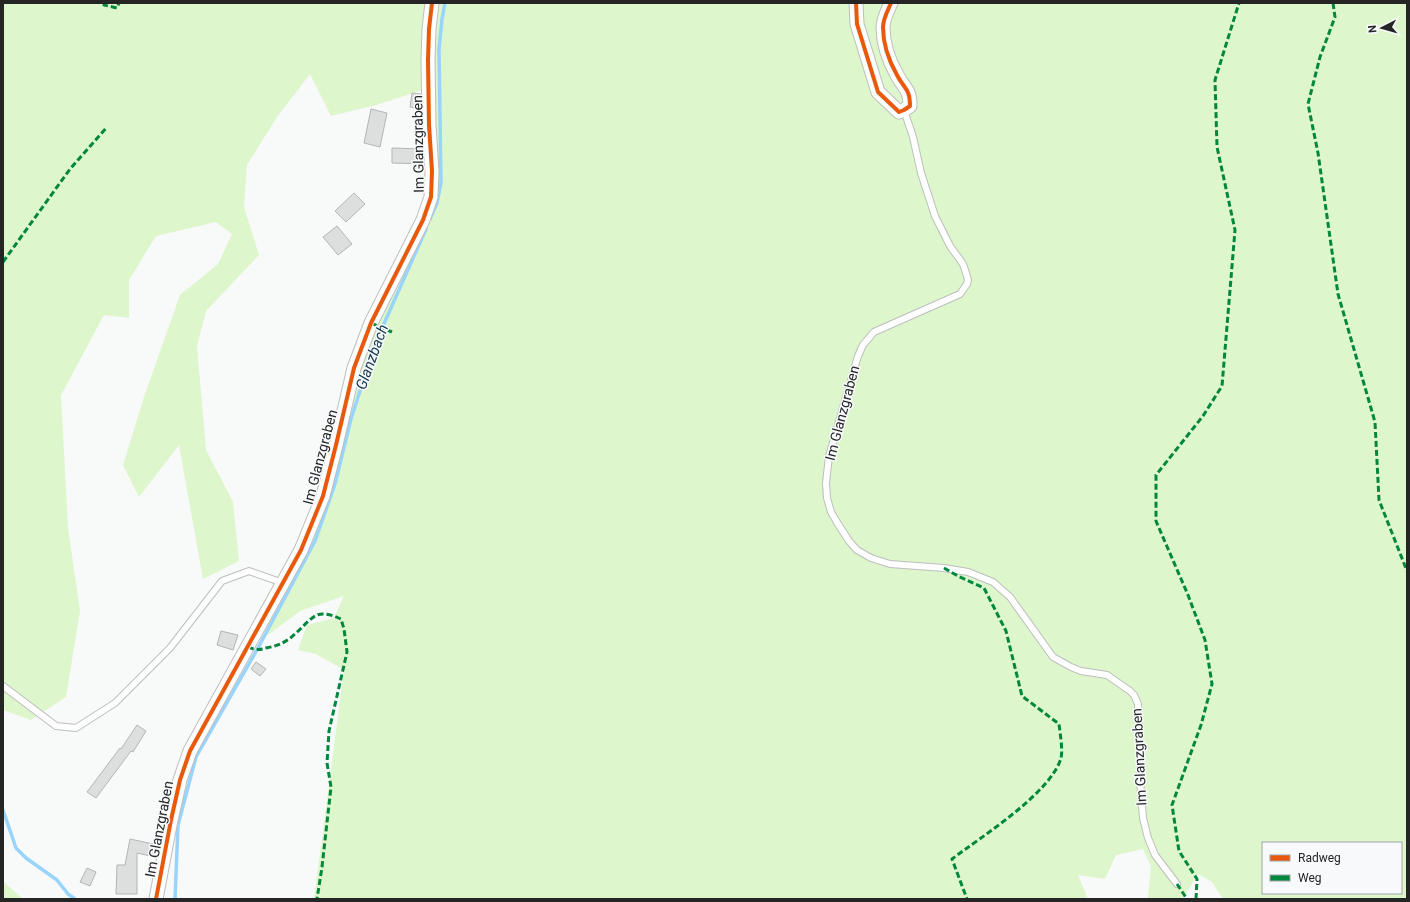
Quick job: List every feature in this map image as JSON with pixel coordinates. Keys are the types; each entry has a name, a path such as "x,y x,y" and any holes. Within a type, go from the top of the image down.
{"street":[{"name":"Im Glanzgraben","path":"156,899 172,813 180,780 190,751 301,550 323,496 354,368 371,323 423,220 431,198 432,171 429,125 428,60 432,3"},
{"path":"856,3 857,24 878,92 899,112 910,106 910,96 889,60 885,43 883,26 891,3"}],"lane":[{"name":"Im Glanzgraben","path":"904,110 913,136 921,173 935,216 950,246 963,264 968,284 960,294 874,332 863,345 858,356 829,456 826,483 827,498 831,512 848,541 857,550 871,558 890,564 944,568 968,572 993,582 1010,597 1053,657 1071,668 1107,675 1130,691 1138,704 1143,818 1148,838 1155,855 1177,884"},
{"path":"3,686 56,726 76,728 115,703 170,648 222,581 248,571 283,583"}],"green space":[{"path":"3,3 1407,3 1407,899 1223,899 1212,882 1198,874 1183,899 1151,899 1148,898 1151,866 1143,849 1116,855 1105,879 1078,875 1088,899 314,899 344,670 316,654 298,650 307,625 334,618 344,596 300,611 264,638 308,556 345,435 356,387 370,340 432,214 432,87 376,105 331,116 310,74 277,117 247,165 244,207 259,255 206,311 197,346 206,450 233,502 239,561 203,579 179,445 139,497 123,465 144,397 180,295 218,264 232,234 216,222 156,236 129,280 129,318 104,315 61,395 68,528 80,611 66,697 31,720 3,710"},
{"path":"3,881 23,899 3,899"}],"building":[{"path":"412,93 421,94 420,109 410,107"},
{"path":"371,109 387,113 380,147 364,143"},
{"path":"392,148 423,149 424,164 392,163"},
{"path":"354,193 365,204 346,222 335,211"},
{"path":"337,226 352,244 338,255 323,237"},
{"path":"221,631 238,635 233,650 217,645"},
{"path":"256,662 266,669 260,676 251,669"},
{"path":"137,725 146,731 133,752 131,751 96,798 87,792 120,748 121,749"},
{"path":"130,839 158,845 155,857 137,853 137,894 116,894 117,865 125,865"},
{"path":"87,868 96,872 90,886 80,882"}],"waterway":[{"name":"Glanzbach","path":"430,219 437,203 441,183 439,49 445,3"},
{"name":"Glanzbach","path":"175,899 178,825 196,757 258,648 315,541 335,484 351,419 375,344 426,229"},
{"path":"3,810 16,848 26,858 57,880 68,894 75,899"}],"marked path":[{"path":"104,3 104,5 117,8 119,3"},
{"path":"1196,899 1197,879 1179,851 1172,805 1201,725 1212,684 1205,640 1188,595 1156,521 1156,475 1203,416 1222,386 1235,230 1217,147 1215,80 1239,3"},
{"path":"1333,3 1335,17 1320,57 1308,104 1318,153 1338,294 1375,422 1379,500 1407,571"},
{"path":"3,262 70,169 107,127"},
{"path":"371,323 392,332"},
{"path":"944,568 984,588 1006,631 1022,696 1059,724 1062,746 1062,755 1055,771 1030,800 997,827 952,859 967,899"},
{"path":"248,647 262,649 282,643 293,636 311,619 320,614 341,619 344,629 347,652 329,731 327,763 331,787 317,899"},
{"path":"1177,884 1187,899"}],"cycle path":[{"path":"156,899 180,780 190,751 301,550 323,496 354,368 371,323 423,220 431,197 432,171 429,125 428,60 432,3"},
{"path":"856,3 857,24 878,92 899,112 910,106 910,100 908,92 891,64 884,39 883,24 891,3"}]}
